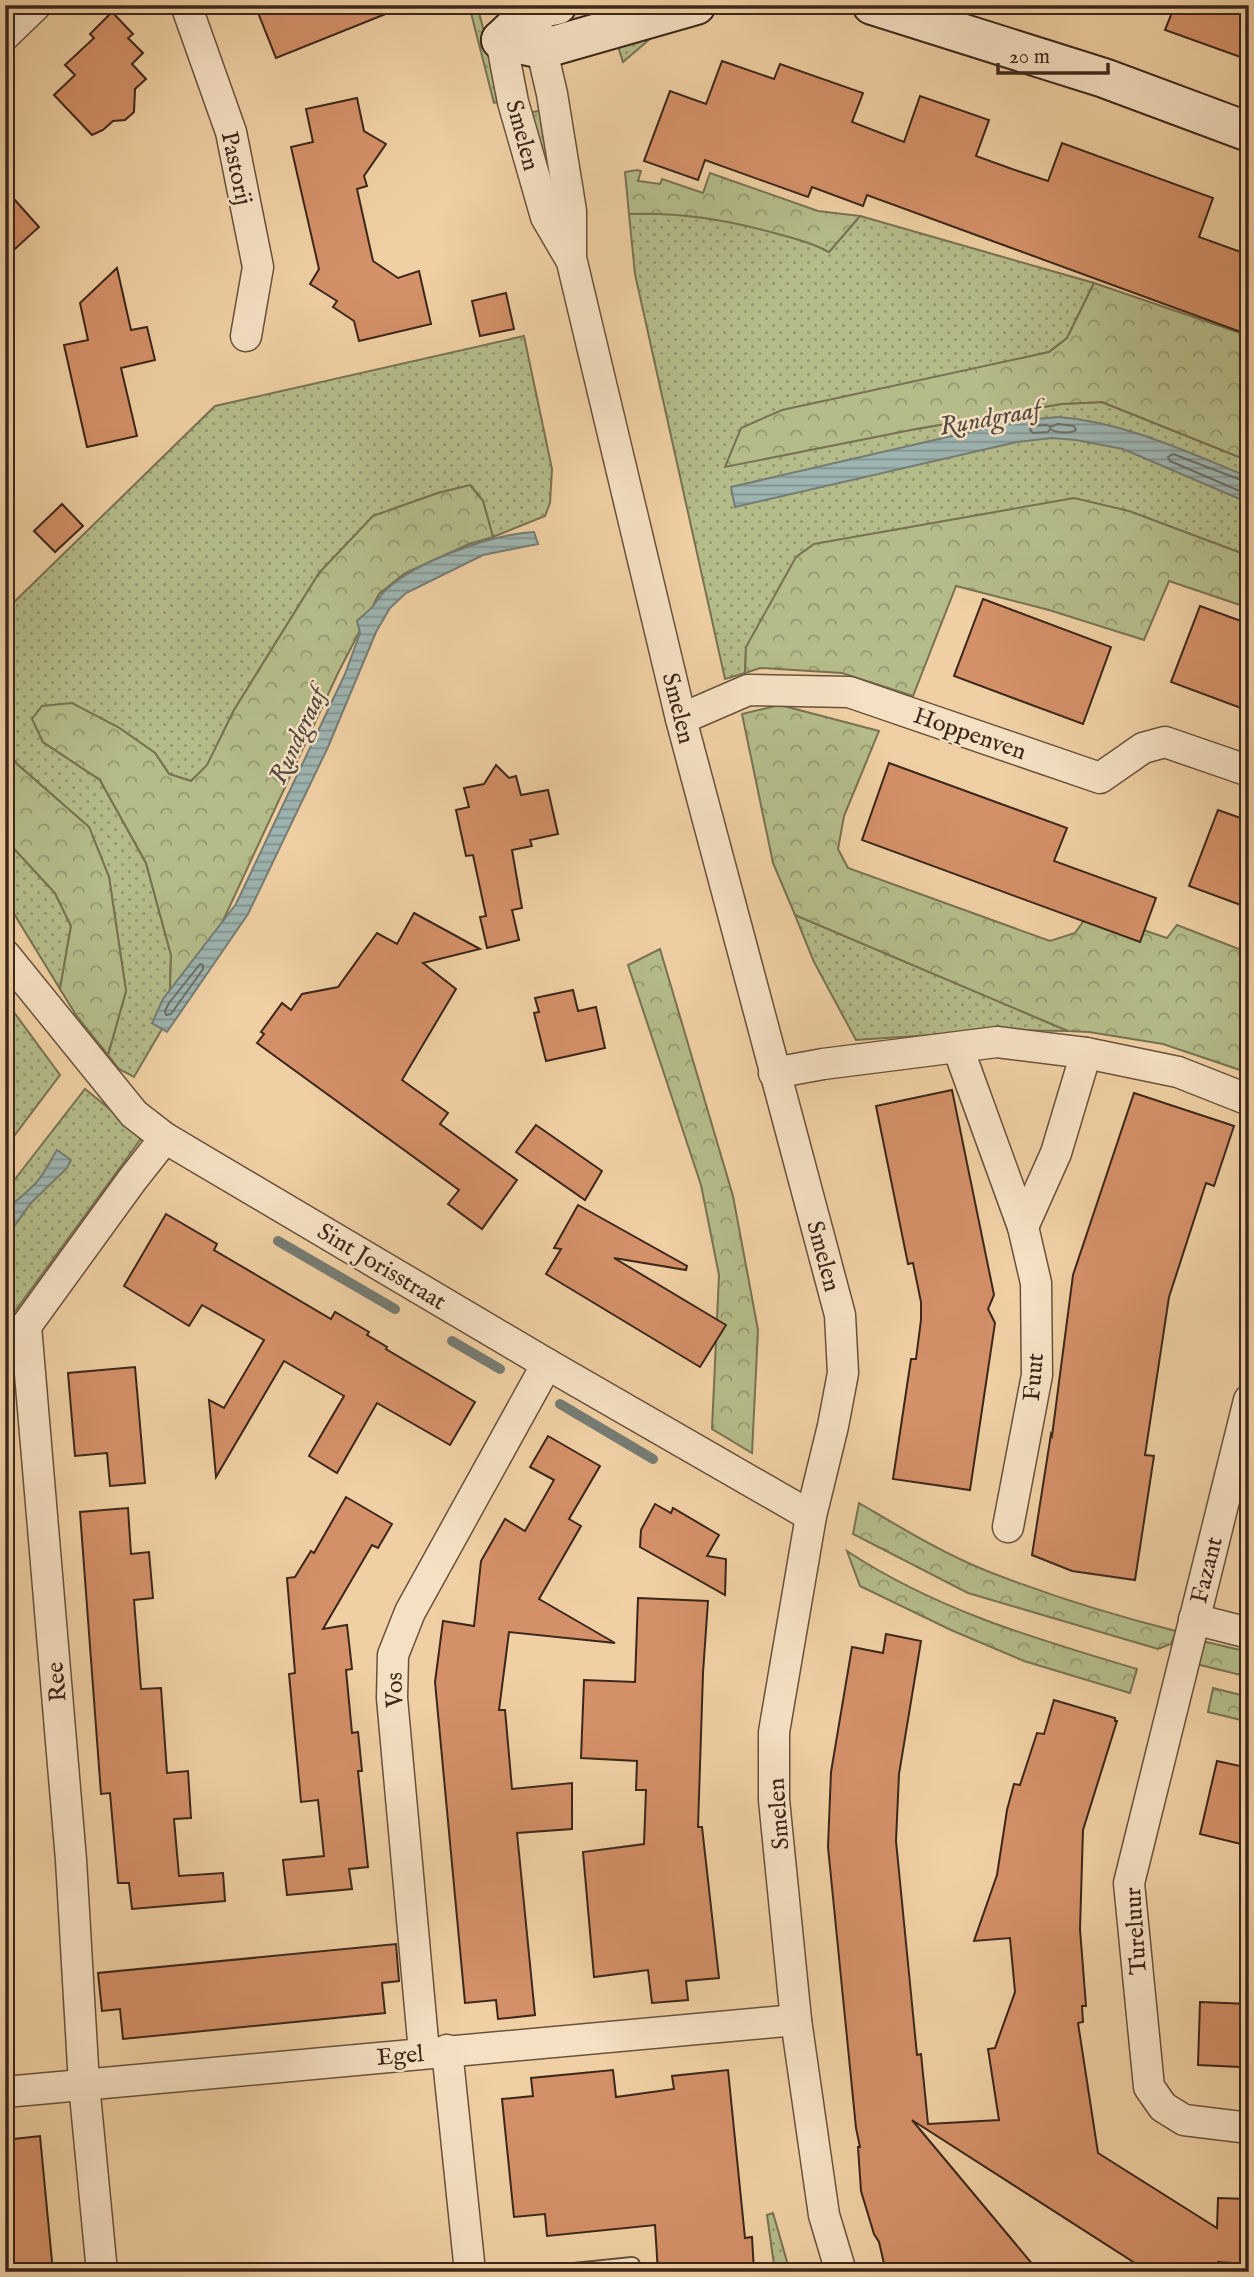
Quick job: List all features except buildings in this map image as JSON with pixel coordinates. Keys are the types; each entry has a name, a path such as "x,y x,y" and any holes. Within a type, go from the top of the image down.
{"street":[{"path":"5,35 36,5"},
{"name":"Pastorij","path":"186,5 231,132 258,267 246,337"},
{"path":"498,22 542,49 696,5"},
{"path":"872,5 1104,78 1249,132"},
{"path":"498,22 541,7"},
{"name":"Smelen","path":"541,7 542,49 571,211 571,258 681,719 840,1315 842,1373 833,1426 811,1516 774,1732 774,1800 796,2020 824,2215 841,2272"},
{"name":"Smelen","path":"498,22 513,102 546,217 571,258"},
{"name":"Hoppenven","path":"681,719 748,690 849,692 1100,778 1143,747 1165,742 1249,771"},
{"name":"Sint Jorisstraat","path":"5,955 134,1114 165,1138 547,1364 811,1516"},
{"path":"774,1073 823,1064 997,1042 1086,1053 1178,1072 1249,1100"},
{"name":"Fuut","path":"958,1048 1023,1227 1036,1283 1037,1375 1009,1528"},
{"path":"1023,1227 1056,1153 1086,1053"},
{"name":"Ree","path":"102,2272 84,2084 71,1860 26,1326 165,1138"},
{"name":"Vos","path":"470,2272 436,2051 392,1698 393,1655 410,1612 547,1364"},
{"name":"Fazant","path":"1182,1667 1249,1400"},
{"name":"Fazant","path":"1194,1619 1249,1633"},
{"name":"Tureluur","path":"1182,1667 1129,1883 1149,2087 1163,2107 1184,2120 1249,2128"},
{"name":"Egel","path":"5,2092 796,2020"}],"lane":[{"path":"564,2272 632,2265 634,2272"}],"green space":[{"path":"469,5 477,5 502,100 494,103"},
{"path":"665,26 623,62 615,37"},
{"path":"544,110 561,216 527,113"},
{"path":"641,171 638,181 660,184 662,179 703,193 710,173 818,211 860,216 829,252 798,240 723,221 667,214 629,214 625,172"},
{"path":"666,213 770,230 829,252 860,216 1094,283 1067,338 1049,352 956,373 916,429 1061,404 1102,402 1249,461 1249,556 1129,511 746,647 745,673 725,679 635,274 629,214"},
{"path":"1094,283 1249,336 1249,461 1102,402 1061,404 916,429 725,467 741,428 782,410 1049,352 1067,338"},
{"path":"524,336 552,469 550,503 545,516 493,537 483,501 470,485 438,493 373,516 319,573 234,710 207,766 191,781 169,774 155,753 118,727 43,742 100,780 146,863 171,955 169,1017 134,1077 119,1069 108,1055 126,991 109,877 89,827 17,764 5,748 5,611 215,406"},
{"path":"470,485 483,501 493,537 469,544 405,573 379,594 338,673 215,938 169,1017 171,955 146,863 100,780 43,742 32,719 42,706 72,703 118,727 155,753 169,774 191,781 207,765 234,710 319,573 373,516 438,493"},
{"path":"1074,498 1129,511 1249,556 1249,608 1169,581 1144,640 1049,610 956,586 913,696 842,673 760,668 745,673 746,647 796,557 814,544"},
{"path":"780,705 879,731 844,816 838,849 848,868 1050,941 1075,933 1090,912 1167,938 1177,925 1249,953 1249,1073 1163,1044 1068,1031 795,915 773,863 742,714"},
{"path":"5,748 17,764 89,827 109,877 126,991 108,1055 76,1015 60,989 71,926 55,893 5,839"},
{"path":"5,839 55,893 71,926 60,989 5,899"},
{"path":"795,915 1068,1031 1006,1030 856,1040 814,962"},
{"path":"660,949 733,1196 758,1330 752,1453 712,1429 719,1275 701,1185 628,965"},
{"path":"5,1000 60,1075 5,1148"},
{"path":"85,1089 143,1136 5,1325 5,1192"},
{"path":"859,1503 938,1548 987,1571 1080,1604 1176,1631 1171,1644 1158,1649 968,1593 853,1534"},
{"path":"847,1551 916,1590 987,1621 1137,1669 1130,1693 1024,1661 951,1630 860,1586"},
{"path":"1202,1641 1249,1652 1249,1677 1196,1664"},
{"path":"1213,1688 1249,1697 1249,1722 1208,1712"},
{"path":"773,2213 790,2272 775,2272 767,2215"}],"water":[{"path":"1058,417 1132,432 1249,477 1249,503 1123,449 1052,438 1017,442 735,507 731,487 1017,421"},
{"path":"534,532 538,544 483,555 406,593 390,608 376,632 328,747 248,914 167,1032 152,1023 163,999 236,904 345,674 360,633 357,621 387,589 436,559 498,538"},
{"path":"57,1150 71,1160 67,1168 31,1203 5,1239 8,1211 39,1179"}],"waterway":[{"path":"278,1241 395,1309"},
{"path":"452,1341 500,1369"},
{"path":"560,1404 653,1459"}],"water label":[{"name":"Rundgraaf","path":"990,417"},
{"name":"Rundgraaf","path":"297,735"}]}
